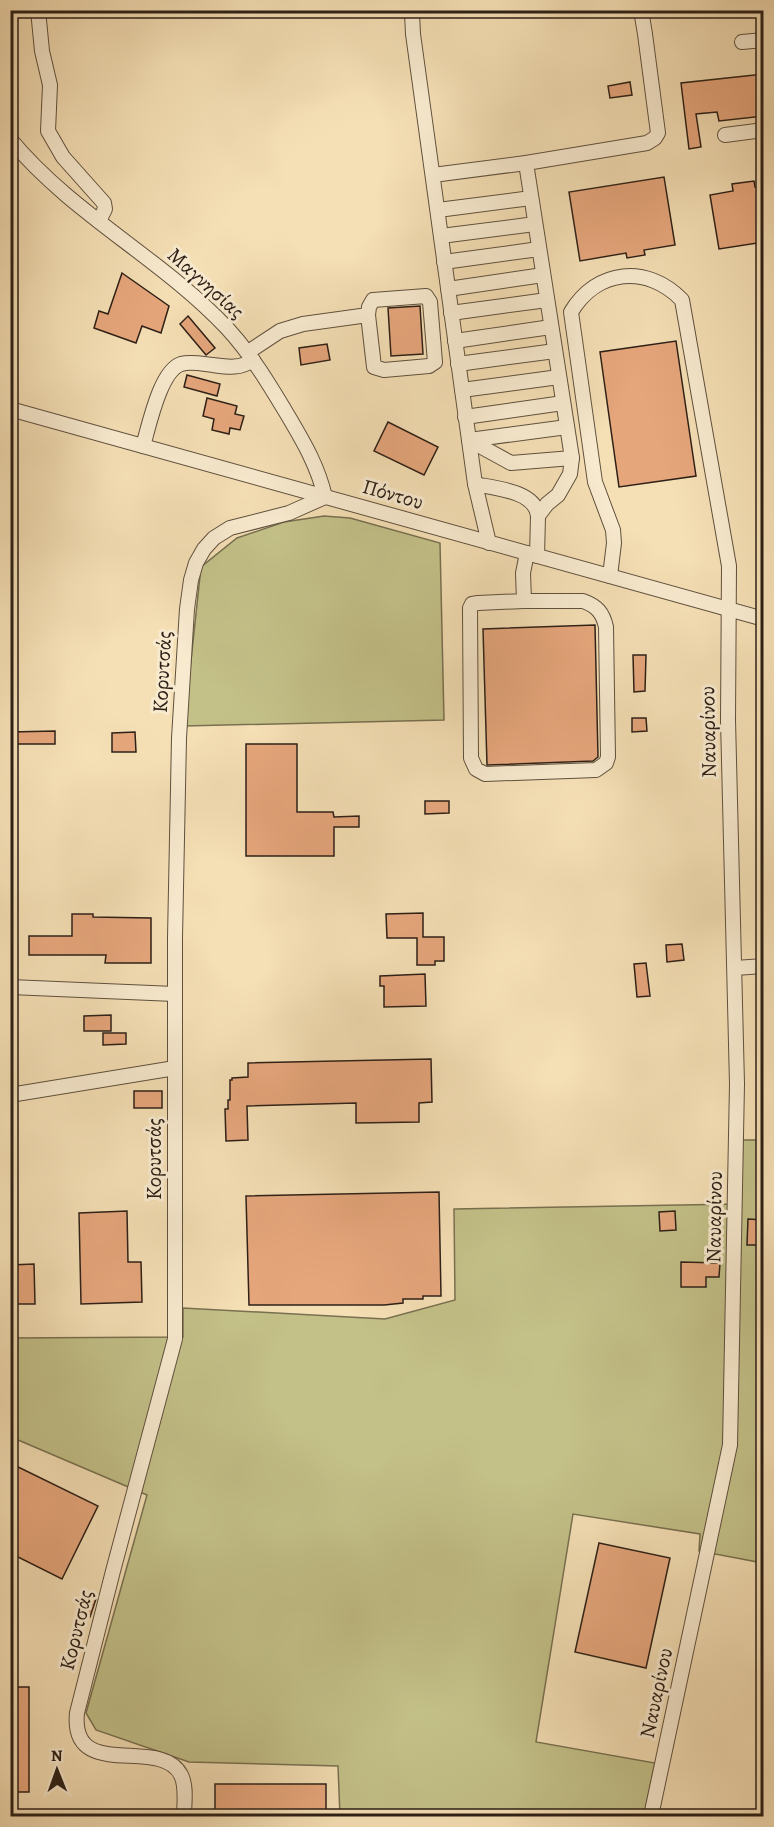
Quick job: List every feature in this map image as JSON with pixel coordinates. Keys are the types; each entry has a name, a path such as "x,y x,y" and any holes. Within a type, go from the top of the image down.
{"street":[{"path":"38,10 42,51 50,85 48,131 63,157 104,203 105,209 99,221"},
{"path":"414,10 412,14 413,34 465,417 475,484 489,543"},
{"path":"433,175 526,163 647,143 656,138 658,133 640,10"},
{"path":"742,42 764,40"},
{"path":"725,135 764,130"},
{"name":"Μαγνησίας","path":"10,139 59,190 162,271 225,327 251,356 305,446 321,478 325,497"},
{"path":"526,163 572,458 570,474 558,495 538,516"},
{"path":"438,210 531,198"},
{"path":"441,236 535,224"},
{"path":"444,262 539,249"},
{"path":"448,289 543,275"},
{"name":"Ναυαρίνου","path":"610,576 614,543 612,530 595,482 571,312 583,294 601,282 622,276 633,276 655,280 665,285 682,300 729,566 728,720 737,1084 730,1444 651,1816"},
{"path":"426,296 430,302 435,362 429,366 378,370 374,367 368,315 373,300 426,296"},
{"path":"451,312 547,300"},
{"path":"143,446 165,380 175,367 193,362 231,367 246,365 251,356 280,332 303,324 368,315"},
{"path":"455,340 551,327"},
{"path":"458,364 555,351"},
{"path":"462,390 559,377"},
{"path":"465,417 563,403"},
{"name":"Πόντου","path":"10,409 764,619"},
{"path":"469,440 567,427"},
{"path":"469,440 511,463 572,458"},
{"path":"475,484 529,498 538,510 532,555 523,573 524,601"},
{"name":"Κορυτσάς","path":"184,1816 183,1781 177,1769 171,1764 158,1759 102,1753 86,1745 78,1735 76,1726 77,1713 113,1571 175,1339 175,993 179,738 187,609 196,563 214,538 230,528 289,513 325,497"},
{"path":"524,601 583,601 591,604 604,617 608,758 606,763 596,770 485,774 473,764 471,758 470,608 472,604 478,603 524,601"},
{"path":"735,968 764,966"},
{"path":"10,987 175,993"},
{"path":"10,1095 175,1068"}],"shaded area":[{"path":"324,516 350,518 440,543 444,720 184,726 201,567 237,538 284,522"},
{"path":"740,1140 763,1140 763,1563 699,1551 700,1534 573,1514 536,1742 655,1763 644,1816 340,1816 338,1766 189,1762 96,1730 86,1713 147,1495 11,1437 10,1338 183,1337 183,1308 385,1319 455,1300 454,1209 738,1204"}],"building":[{"path":"764,74 764,116 719,121 717,112 696,114 701,147 689,149 681,83"},
{"path":"630,82 632,95 610,98 608,86"},
{"path":"664,177 675,245 644,250 645,255 627,258 626,253 580,261 569,192"},
{"path":"754,181 755,187 764,186 764,242 719,249 710,195 733,191 732,184"},
{"path":"122,273 169,306 161,333 142,326 136,343 94,328 99,311 108,314"},
{"path":"420,306 423,354 391,356 388,308"},
{"path":"188,316 215,348 206,355 180,324"},
{"path":"676,341 696,476 619,487 600,352"},
{"path":"327,344 330,360 301,365 299,348"},
{"path":"187,375 220,384 217,396 184,387"},
{"path":"207,398 237,406 235,414 244,416 240,430 230,428 229,434 212,430 214,419 203,416"},
{"path":"388,422 438,447 424,475 374,451"},
{"path":"595,625 598,757 593,761 487,765 483,629"},
{"path":"633,655 646,655 645,691 634,692"},
{"path":"632,718 646,718 647,731 632,732"},
{"path":"55,731 55,744 10,744 10,732"},
{"path":"135,732 136,752 112,752 112,733"},
{"path":"246,744 297,744 297,812 333,812 334,817 359,816 359,827 334,827 334,856 246,856"},
{"path":"425,801 449,801 449,813 425,814"},
{"path":"423,913 423,937 444,937 444,961 435,961 435,965 417,965 417,938 387,938 386,914"},
{"path":"72,914 93,914 93,917 151,918 151,963 105,963 106,955 29,955 29,936 72,936"},
{"path":"682,944 684,960 667,962 666,945"},
{"path":"646,963 650,996 637,997 634,964"},
{"path":"425,974 426,1006 384,1007 384,986 380,986 380,976"},
{"path":"111,1015 111,1031 84,1031 84,1016"},
{"path":"103,1033 126,1033 126,1044 103,1045"},
{"path":"431,1059 432,1102 419,1103 419,1122 356,1123 356,1103 247,1106 248,1140 226,1141 225,1109 228,1109 228,1100 230,1100 230,1080 248,1077 248,1063"},
{"path":"134,1091 162,1091 162,1108 134,1108"},
{"path":"439,1192 441,1296 403,1299 403,1303 384,1305 249,1305 246,1196"},
{"path":"127,1211 128,1262 141,1262 142,1302 81,1304 79,1213"},
{"path":"675,1211 676,1230 660,1231 659,1212"},
{"path":"748,1219 764,1220 764,1245 747,1245"},
{"path":"681,1262 720,1263 719,1277 706,1277 706,1287 681,1287"},
{"path":"34,1264 35,1304 10,1304 10,1265"},
{"path":"10,1463 98,1506 62,1579 10,1553"},
{"path":"599,1543 670,1558 646,1668 575,1652"},
{"path":"88,1592 97,1596 90,1617 79,1611"},
{"path":"10,1687 29,1687 29,1792 10,1792"},
{"path":"215,1784 326,1784 326,1816 215,1816"}]}
